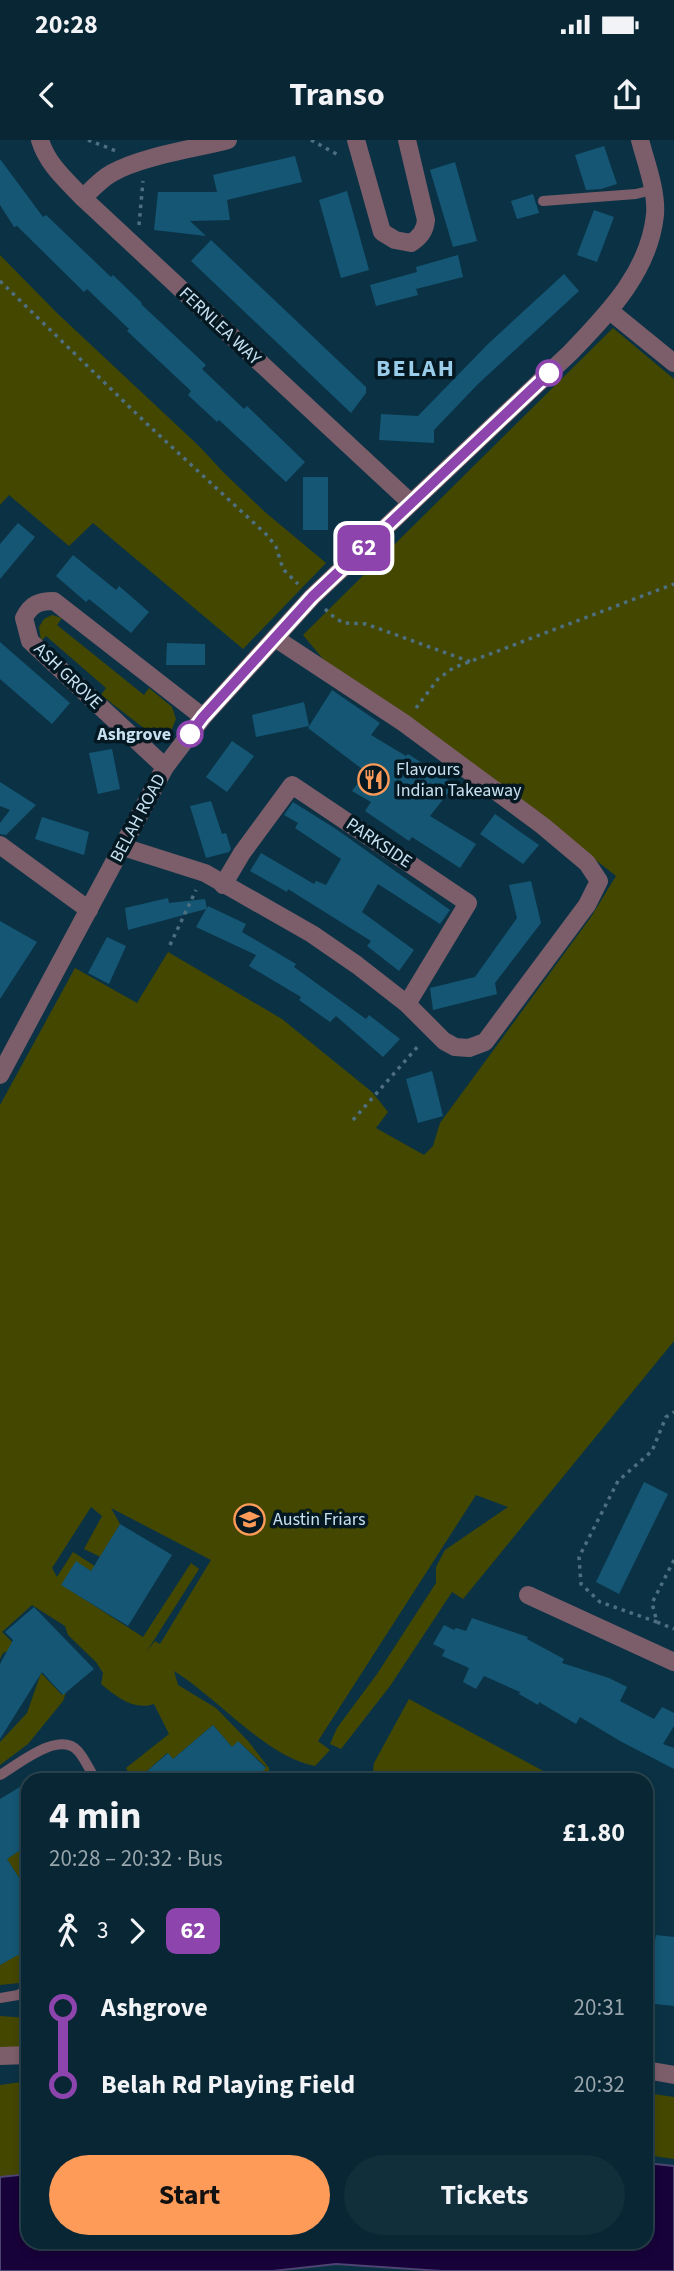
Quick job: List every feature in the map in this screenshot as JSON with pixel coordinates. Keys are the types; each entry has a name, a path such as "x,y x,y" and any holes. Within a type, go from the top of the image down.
{"street":[{"name":"FERNLEA WAY","path":"40,140 53,166 83,198 411,503"},
{"path":"83,198 114,172 144,161 228,140"},
{"path":"356,140 382,232 402,243 411,243 425,228 426,220 407,140"},
{"name":"BELAH ROAD","path":"0,1075 165,767 203,717 312,597 571,352 610,311 629,286 650,241 655,213 640,140"},
{"path":"655,213 674,211"},
{"path":"610,311 674,363"},
{"name":"ASH GROVE","path":"165,767 30,641 24,618 28,610 36,603 54,601 203,717"},
{"path":"123,847 205,873 312,934 407,1004 444,1041 469,1048 485,1042 587,905 599,881 587,863 543,826 404,723 275,638"},
{"name":"PARKSIDE","path":"223,885 242,853 292,785 468,903 407,1004"},
{"path":"0,845 89,910"},
{"path":"528,1595 674,1662"},
{"path":"0,2056 21,2056"},
{"path":"653,2071 674,2075"}],"lane":[{"path":"543,201 636,194 652,190"},
{"path":"0,1775 50,1745 67,1744 77,1750 92,1773"},
{"path":"0,1998 21,1992"}],"path":[{"path":"312,140 364,170"},
{"path":"137,248 144,161"},
{"path":"0,281 146,423 268,536 276,547 283,569 336,619 345,623 374,626 471,662"},
{"path":"404,723 446,672 674,584"},
{"path":"170,945 205,873"},
{"path":"353,1120 433,1029"},
{"path":"674,1412 666,1417 652,1451 618,1481 579,1556 581,1584 600,1602 674,1629"},
{"path":"657,1622 652,1603 674,1560"}],"shaded area":[{"path":"0,255 265,512 326,563 243,649 93,523 69,546 9,495 0,505"},
{"path":"613,328 674,379 674,1341 463,1599 452,1592 390,1686 341,1749 330,1744 337,1728 377,1674 436,1583 436,1567 445,1550 508,1507 476,1495 318,1741 330,1750 315,1766 278,1751 260,1739 174,1671 178,1685 216,1708 248,1741 269,1768 269,1773 260,1773 266,1767 239,1742 232,1747 213,1725 173,1759 167,1753 145,1773 129,1773 126,1768 169,1734 154,1704 133,1704 101,1684 103,1673 96,1662 68,1635 65,1626 32,1605 2,1632 26,1656 23,1660 8,1651 3,1653 0,1659 0,1105 75,968 137,1003 168,952 282,1019 372,1092 388,1112 376,1128 424,1155 433,1146 440,1123 591,917 616,876 498,783 356,690 323,659 303,635","holes":["91,1507 102,1516 84,1549 109,1561 104,1572 73,1552 57,1577 52,1568","111,1508 211,1560 160,1644 155,1641 147,1651 199,1569 191,1563 143,1637 62,1585 76,1562 103,1578 114,1561 102,1554 120,1524"]},
{"path":"52,615 62,618 57,625 144,695 149,688 172,707 176,719 171,731 161,736 149,732 101,695 106,688 46,636 41,641 39,627 44,619"},
{"path":"41,1673 62,1695 66,1692 63,1701 28,1744 0,1765 0,1742 27,1713"},
{"path":"409,1699 547,1773 373,1773 374,1763"},
{"path":"21,1850 21,1881 7,1859"},
{"path":"20,1953 21,1982 0,1985 0,1965"},
{"path":"0,2016 21,2018 21,2047 0,2048"},
{"path":"21,2082 21,2180 0,2184 0,2085"},
{"path":"653,2094 674,2097 674,2159 653,2156"},
{"path":"653,2164 674,2166 674,2271 441,2271 336,2264 273,2271 0,2271 0,2177 21,2175 21,2249 653,2249"}],"building":[{"path":"604,146 617,184 586,190 575,155"},
{"path":"295,156 302,182 227,200 230,220 190,221 206,236 154,230 158,192 217,192 213,175"},
{"path":"0,159 43,217 46,215 111,277 113,275 206,365 202,369 244,409 247,406 305,462 286,482 188,395 191,391 87,289 84,292 17,226 14,227 0,205"},
{"path":"455,162 477,241 453,247 430,170"},
{"path":"347,191 369,270 341,278 319,200"},
{"path":"533,194 539,213 517,219 511,201"},
{"path":"594,210 614,217 597,262 577,255"},
{"path":"211,240 366,387 366,393 351,413 191,261"},
{"path":"458,255 463,277 416,289 418,295 376,306 370,285 417,272 416,267"},
{"path":"564,274 579,291 478,384 434,430 434,443 379,440 381,414 418,416 488,344"},
{"path":"303,477 328,477 328,530 303,530"},
{"path":"18,523 35,537 0,579 0,544"},
{"path":"73,555 116,590 119,586 149,612 131,633 89,599 86,602 56,576"},
{"path":"0,642 70,703 52,724 0,679"},
{"path":"167,643 205,644 205,665 166,665"},
{"path":"332,690 380,723 371,735 406,756 408,754 455,784 430,816 476,844 460,868 412,837 409,841 365,811 371,802 352,791 366,772 308,728"},
{"path":"304,702 309,726 256,737 252,715"},
{"path":"232,741 254,756 227,792 206,777"},
{"path":"112,749 120,789 98,794 89,753"},
{"path":"0,782 36,805 6,835 0,834 0,823 10,810 0,806"},
{"path":"211,801 222,834 226,833 231,849 229,852 206,858 190,806"},
{"path":"293,802 336,829 450,910 440,924 378,884 362,912 414,950 399,971 367,946 371,941 288,889 287,892 250,871 261,853 314,884 316,881 326,885 341,859 295,828 298,823 284,815"},
{"path":"495,814 539,845 523,864 480,834"},
{"path":"42,817 89,832 84,855 35,839"},
{"path":"531,881 541,923 495,983 497,994 433,1010 430,988 475,977 517,918 509,885"},
{"path":"168,898 169,903 205,899 207,909 208,906 246,924 242,932 296,964 294,967 366,1019 369,1015 400,1039 383,1057 336,1016 330,1022 299,1000 301,997 249,966 256,955 196,927 206,909 128,930 125,908"},
{"path":"0,921 37,942 0,999"},
{"path":"107,937 126,946 109,984 88,973"},
{"path":"432,1071 443,1116 418,1123 406,1079"},
{"path":"644,1482 668,1494 619,1594 596,1582"},
{"path":"120,1524 172,1555 128,1626 61,1585 76,1561 91,1571"},
{"path":"34,1607 94,1669 63,1695 42,1672 0,1739 0,1664 13,1640 5,1632"},
{"path":"472,1618 528,1637 527,1639 564,1659 562,1663 609,1678 627,1687 620,1701 654,1719 662,1707 674,1713 674,1726 663,1744 674,1748 674,1769 580,1717 576,1724 539,1702 538,1705 519,1694 520,1692 484,1676 476,1689 463,1682 469,1668 442,1656 445,1650 433,1644 444,1625 454,1630 456,1628 466,1631"},
{"path":"213,1725 232,1747 238,1741 266,1768 260,1773 145,1773 168,1753 173,1759"},
{"path":"21,1786 21,1850 7,1859 21,1881 21,1957 18,1955 0,1965 0,1799"},
{"path":"656,1935 674,1937 674,2006 653,2004 653,1952"}],"bus line":[{"name":"62","path":"190,734 312,597 549,373"}],"place":[{"name":"Ashgrove","path":"190,734"},
{"name":"Flavours Indian Takeaway","path":"373,779"},
{"name":"Austin Friars","path":"250,1519"}],"district":[{"name":"BELAH","path":"416,368"}]}
